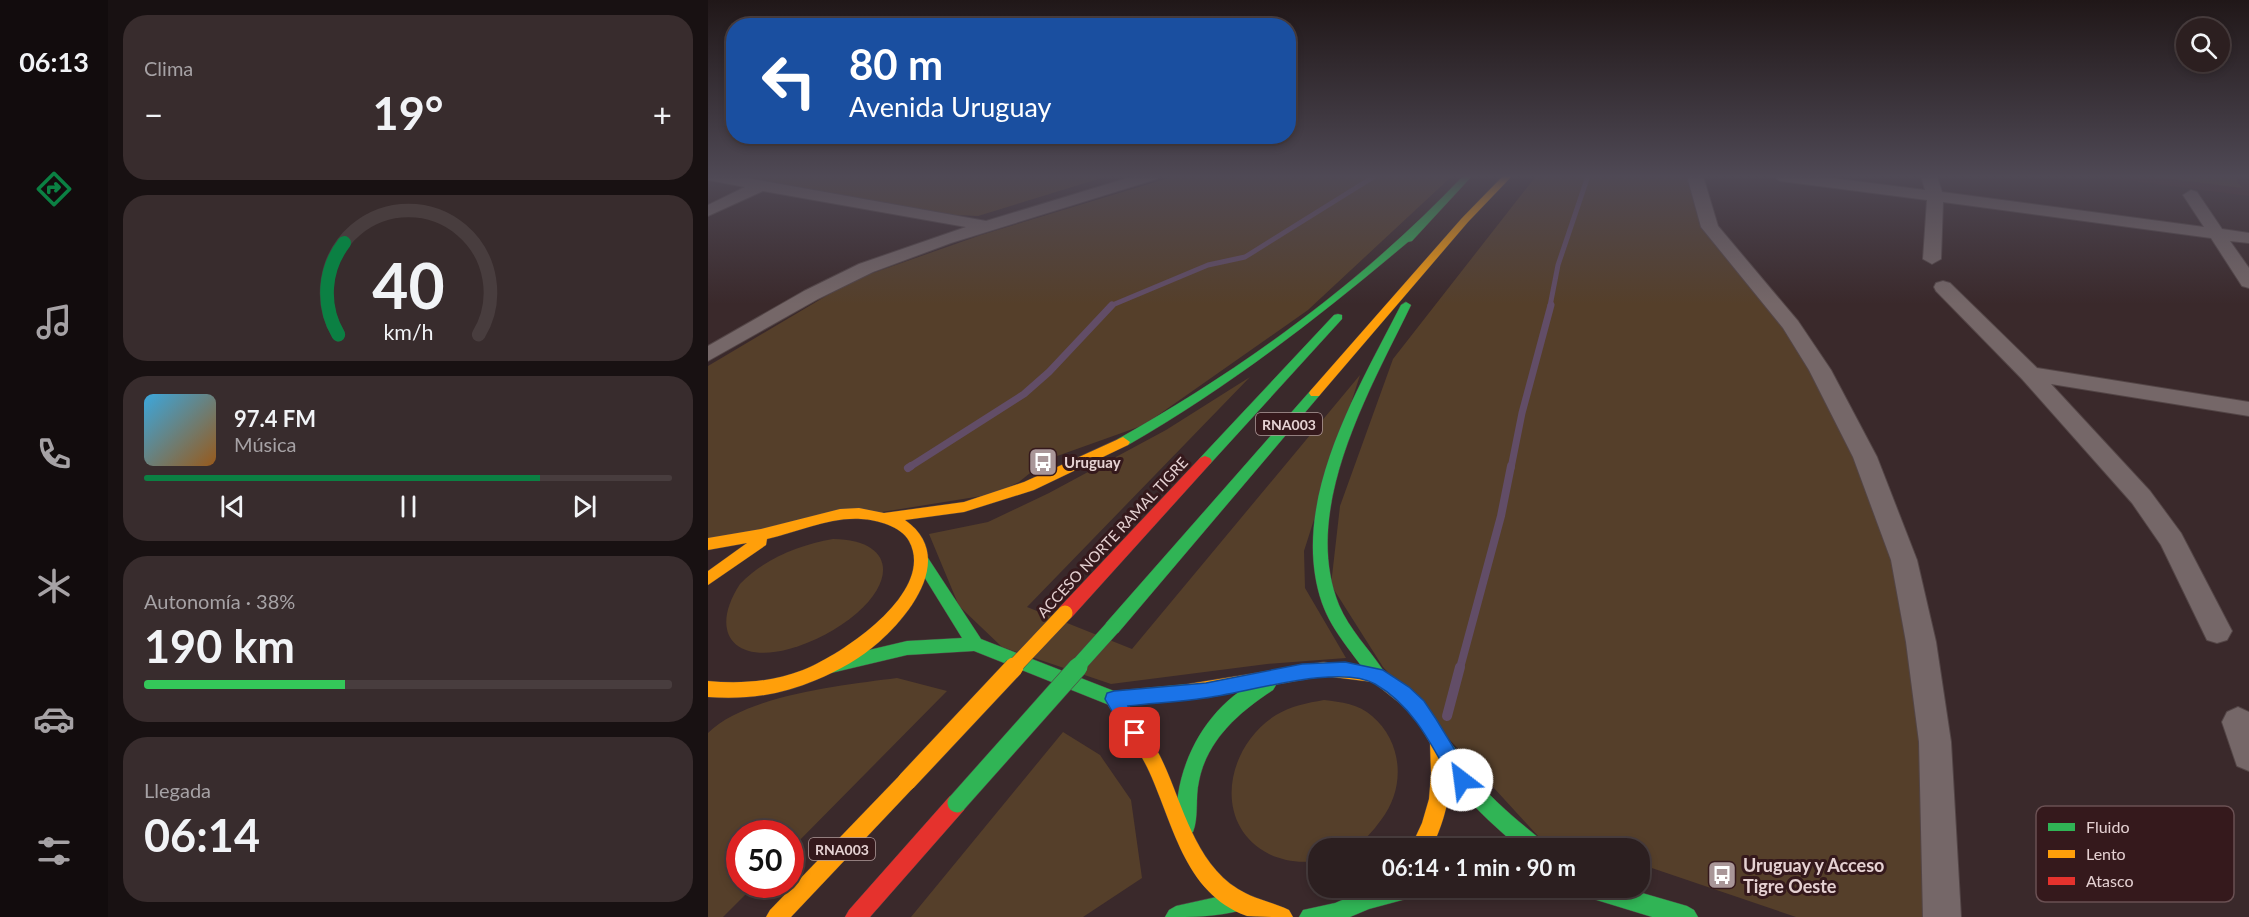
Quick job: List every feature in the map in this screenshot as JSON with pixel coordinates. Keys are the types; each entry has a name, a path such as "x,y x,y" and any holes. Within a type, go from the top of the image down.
{"main road":[{"name":"ACCESO NORTE RAMAL TIGRE","path":"777,917 1065,613 1428,219"},
{"path":"1465,220 1409,297 1354,417 1336,464 1323,508 1319,562 1330,602 1377,675 1403,693 1418,707 1462,780 1485,806 1524,838"},
{"name":"RNA003","path":"856,917 1112,628 1465,220"},
{"path":"708,544 844,514 887,517 961,508 1051,478 1128,440 1239,370 1304,324 1424,223"},
{"path":"831,666 856,651 897,615 920,578 923,562 922,546 915,533 903,524 887,517"},
{"path":"708,579 741,553 793,527"},
{"path":"923,562 975,644"},
{"path":"708,689 748,692 774,687 831,666 907,648 975,644 1114,699 1206,690 1302,672 1345,670 1377,675"},
{"path":"1188,842 1184,817 1185,791 1192,767 1203,743 1236,704 1257,689 1302,672"},
{"path":"1114,699 1156,766 1198,866 1214,886 1234,903 1265,915 1282,917"},
{"path":"1426,838 1440,801 1443,774 1439,748 1430,725"},
{"path":"1310,917 1335,913 1372,898"},
{"path":"1623,898 1687,917"},
{"path":"1176,917 1234,903"}],"street":[{"path":"946,219 987,226"},
{"path":"708,355 811,295 866,268 1011,219"},
{"path":"1708,219 1710,227 1791,325 1820,370 1865,458 1904,560 1921,642 1935,742 1942,917"},
{"path":"1932,259 1934,219"},
{"path":"2102,219 2249,238"},
{"path":"2208,219 2249,282"},
{"path":"1943,286 2030,374 2141,497 2172,540 2217,631"},
{"path":"2030,374 2249,409"},
{"path":"2238,722 2249,755"}],"shaded area":[{"path":"1034,219 1406,219 1308,310 1144,425 1046,460 1019,482 994,494 708,540 708,366 853,280"},
{"path":"1503,219 1702,219 1704,228 1789,330 1847,435 1894,561 1914,641 1933,917 1796,917 1650,867 1650,838 1542,838 1538,836 1383,667 1331,585 1340,506 1393,359"},
{"path":"1360,375 1304,551 1305,588 1346,658 1267,664 1111,684 1002,647 959,606 929,534 988,522 1049,493 1166,430 1250,377 1027,607 1132,649"},
{"path":"833,539 852,541 867,546 877,553 882,563 883,574 870,600 857,613 825,635 789,649 770,653 754,652 741,648 732,641 727,630 727,617 731,601 740,584 760,567 783,554"},
{"path":"897,678 947,691 804,836 804,820 726,820 726,898 742,898 723,917 708,917 708,733 725,720 746,709 797,694"},
{"path":"1324,700 1356,706 1367,712 1390,739 1398,766 1394,794 1389,807 1368,836 1366,838 1308,838 1308,862 1300,862 1269,854 1251,841 1239,824 1233,805 1232,785 1237,765 1246,746 1259,729 1276,715 1305,704"},
{"path":"1063,732 1100,755 1131,800 1142,878 1083,917 911,917"}],"waterway":[{"path":"1112,305 1208,265 1245,257 1306,219"},
{"path":"1550,306 1558,265 1574,219"},
{"path":"911,466 908,468 1024,394 1049,372 1112,305"},
{"path":"1511,468 1522,413 1551,305"},
{"path":"1460,668 1501,516 1511,466"},
{"path":"1447,716 1460,667"}],"traffic: fast":[{"path":"1409,239 1428,219"},
{"path":"1123,442 1164,419 1242,368 1316,312 1424,223"},
{"path":"1377,675 1345,631 1330,602 1321,566 1321,528 1328,489 1340,449 1372,373 1406,305"},
{"path":"1205,461 1338,317"},
{"path":"1112,628 1315,393"},
{"path":"923,562 975,644"},
{"path":"957,803 1112,628"},
{"path":"831,666 907,648 975,644 1114,699 1188,692"},
{"path":"1186,825 1189,780 1204,743 1231,711 1267,685"},
{"path":"1442,746 1473,791 1524,838"},
{"path":"1310,917 1335,913 1372,898"},
{"path":"1623,898 1687,917"},
{"path":"1176,917 1235,903"}],"traffic: slow":[{"path":"1315,393 1466,219"},
{"path":"887,517 964,507 1029,486 1123,442"},
{"path":"708,544 761,535 840,515 859,513 896,521 913,533 921,549 921,566 915,585 904,604 873,637 848,655 809,675 781,685 738,691 708,689"},
{"path":"708,579 761,541"},
{"path":"907,781 1065,613"},
{"path":"1188,692 1324,669 1377,675 1418,707 1442,746"},
{"path":"1114,699 1148,751 1198,863 1212,881 1230,896 1252,908 1282,917"},
{"path":"1426,838 1435,812 1440,787 1438,746"},
{"path":"777,917 907,781"}],"traffic: jam":[{"path":"1065,613 1205,461"},
{"path":"856,917 957,803"}],"place":[{"name":"Uruguay","path":"1043,462"},
{"name":"Uruguay y Acceso Tigre Oeste","path":"1722,875"}],"route":[{"path":"1135,733 1114,699 1206,690 1324,669 1345,670 1377,675 1403,693 1418,707 1462,780"}]}
